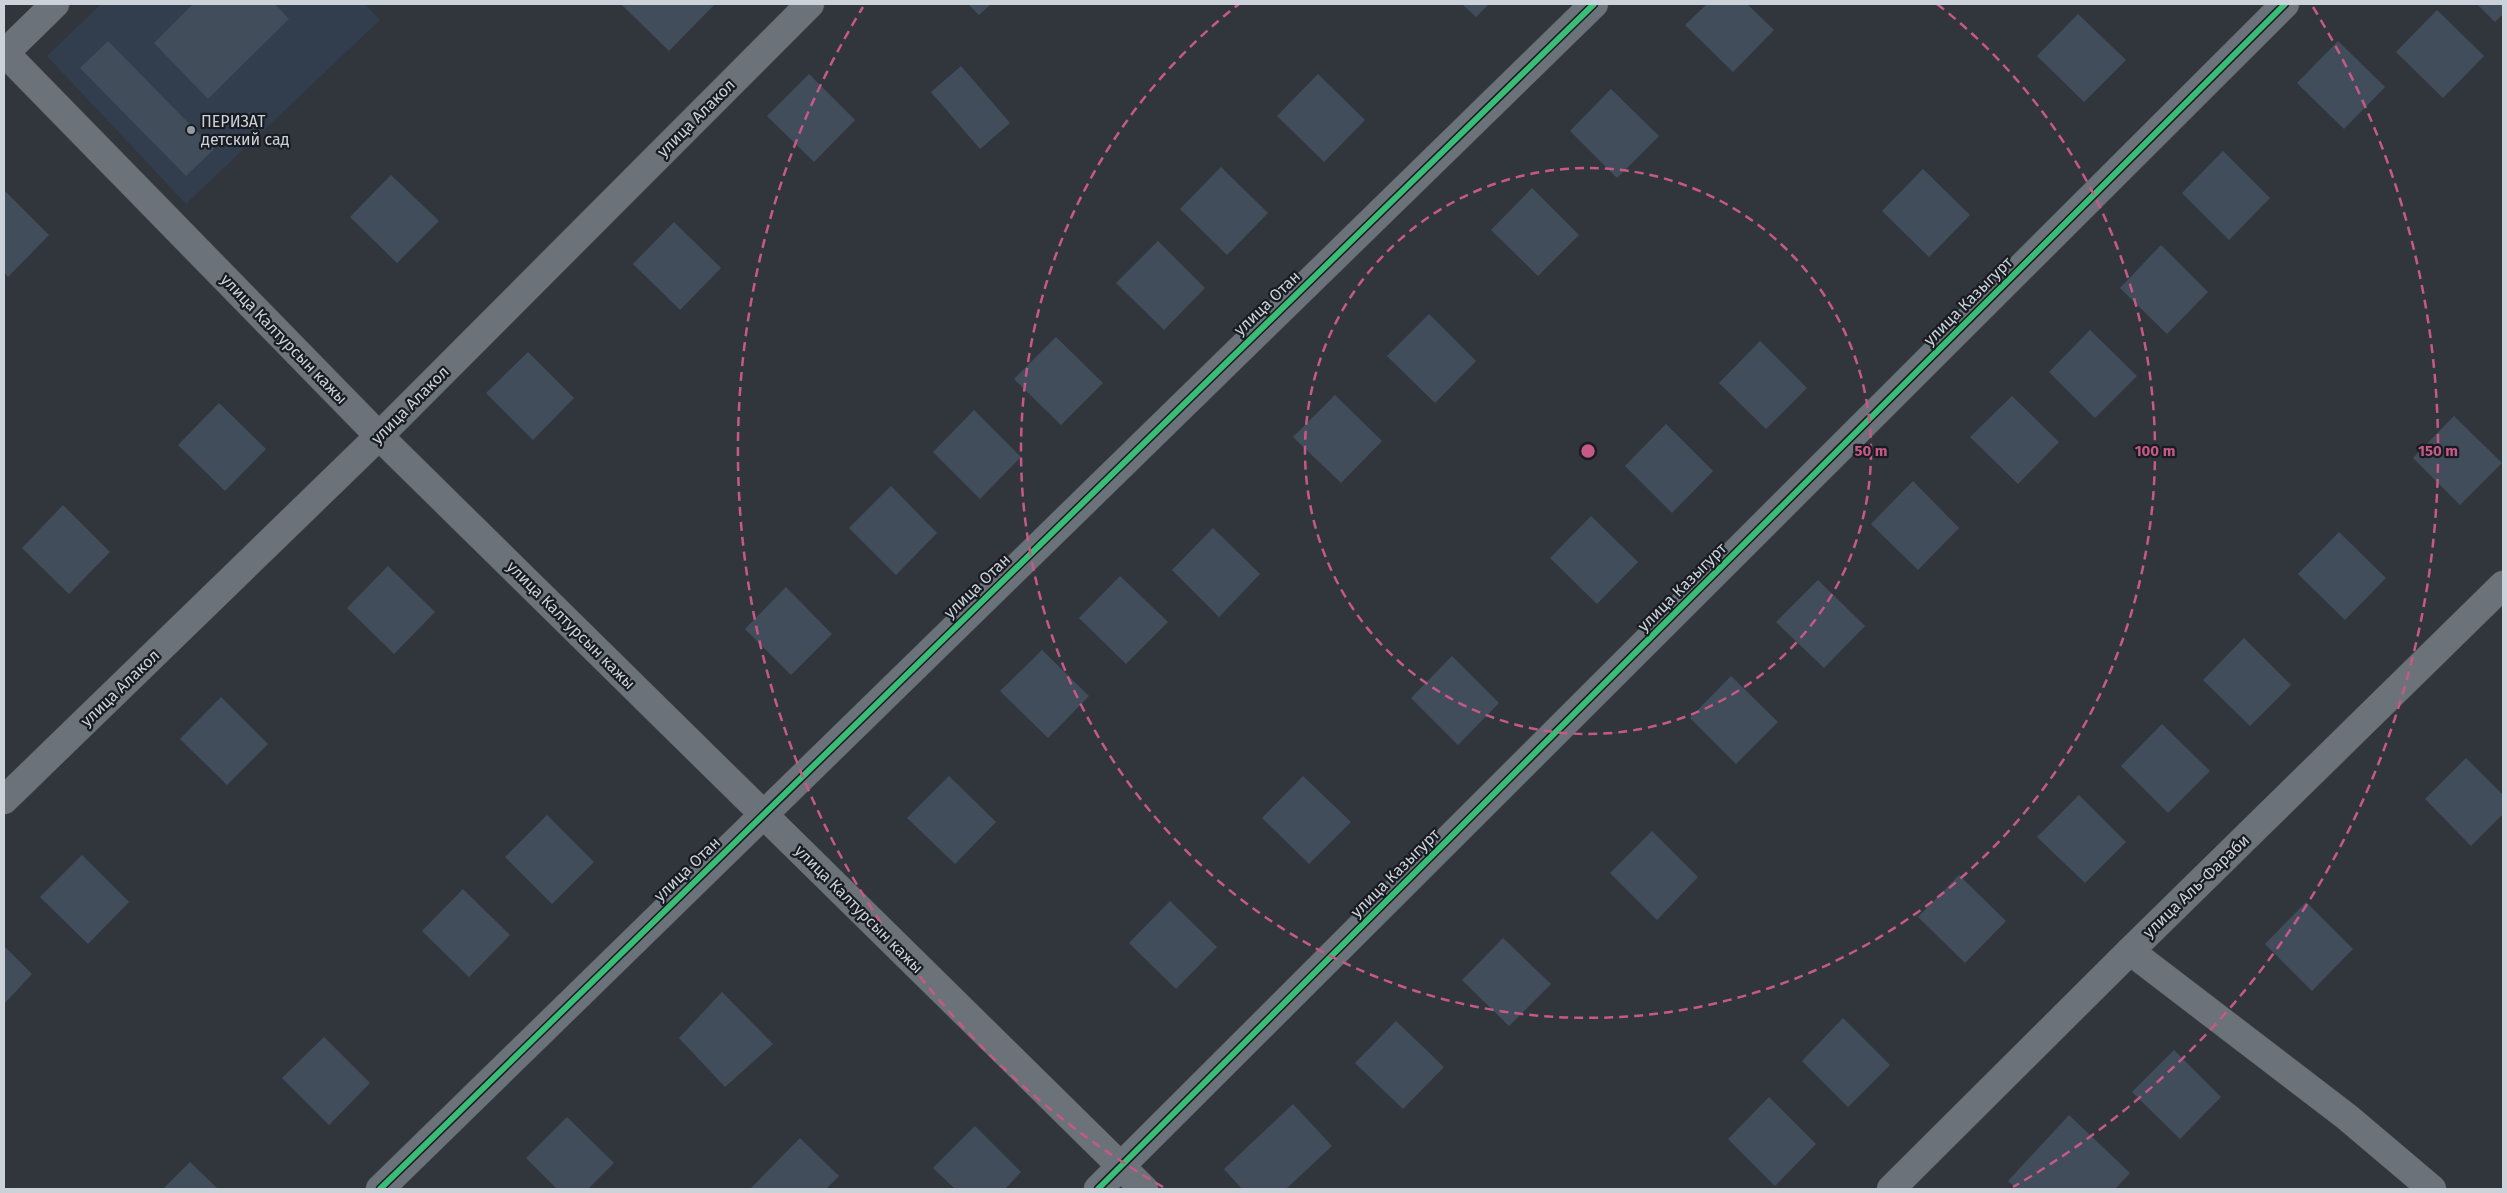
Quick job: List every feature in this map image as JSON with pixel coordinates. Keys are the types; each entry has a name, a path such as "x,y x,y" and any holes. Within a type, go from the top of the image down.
{"street":[{"path":"4,54 56,4"},
{"name":"улица Алакол","path":"4,800 379,436 810,4"},
{"name":"улица Отан","path":"380,1189 1594,4"},
{"name":"улица Казыгурт","path":"1098,1189 2285,4"},
{"name":"улица Калтурсын кажы","path":"4,54 379,436 1144,1189"},
{"name":"улица Аль-Фараби","path":"1891,1189 2130,951 2503,585"},
{"path":"2130,951 2347,1116 2432,1189"}],"shaded area":[{"name":"ПЕРИЗАТ детский сад","path":"101,4 365,4 380,20 186,204 47,56"}],"building":[{"path":"193,4 275,4 289,19 208,99 154,43"},
{"path":"621,4 715,4 669,51"},
{"path":"968,4 991,4 979,15"},
{"path":"1462,4 1489,4 1476,17"},
{"path":"1707,4 1747,4 1774,30 1733,72 1685,25"},
{"path":"2477,4 2503,4 2503,14 2495,22"},
{"path":"2437,10 2484,56 2443,98 2396,52"},
{"path":"2078,14 2126,60 2084,102 2037,56"},
{"path":"108,41 214,149 186,176 80,68"},
{"path":"2338,41 2385,87 2344,129 2297,83"},
{"path":"961,66 1010,123 980,149 931,92"},
{"path":"809,74 855,120 814,162 767,116"},
{"path":"1318,74 1365,120 1324,162 1277,116"},
{"path":"1611,89 1659,136 1617,178 1570,131"},
{"path":"2223,151 2270,198 2229,240 2182,193"},
{"path":"1221,167 1268,213 1227,255 1180,209"},
{"path":"1923,169 1970,215 1929,257 1882,211"},
{"path":"391,175 439,221 397,263 350,217"},
{"path":"1532,188 1579,235 1538,276 1491,230"},
{"path":"4,190 49,235 8,277 4,272"},
{"path":"674,222 721,268 680,310 633,264"},
{"path":"1158,241 1205,288 1164,330 1116,283"},
{"path":"2161,245 2208,292 2167,334 2120,288"},
{"path":"1429,314 1476,361 1435,403 1387,356"},
{"path":"2090,330 2137,376 2095,418 2049,372"},
{"path":"1056,337 1103,383 1061,425 1014,379"},
{"path":"1760,341 1807,388 1766,429 1719,383"},
{"path":"528,352 574,398 533,440 486,393"},
{"path":"1335,395 1382,441 1341,483 1293,437"},
{"path":"2012,396 2059,442 2018,484 1970,437"},
{"path":"219,403 266,449 225,491 178,445"},
{"path":"974,410 1021,457 980,499 933,452"},
{"path":"2454,416 2502,463 2460,505 2413,458"},
{"path":"1666,424 1713,471 1672,513 1625,466"},
{"path":"1913,481 1959,528 1918,570 1871,524"},
{"path":"891,486 937,533 896,575 849,528"},
{"path":"63,505 110,552 69,594 22,548"},
{"path":"1591,516 1638,562 1597,604 1550,558"},
{"path":"1213,528 1260,574 1219,617 1172,570"},
{"path":"2339,532 2386,578 2345,620 2298,574"},
{"path":"388,566 435,612 394,654 347,608"},
{"path":"1120,576 1168,622 1126,664 1079,618"},
{"path":"1818,580 1865,626 1824,668 1776,622"},
{"path":"786,587 832,634 791,675 745,629"},
{"path":"2244,638 2291,685 2250,726 2203,680"},
{"path":"1042,650 1089,696 1048,738 1000,691"},
{"path":"1452,656 1499,703 1458,745 1411,698"},
{"path":"1731,676 1778,722 1736,764 1690,718"},
{"path":"221,697 268,744 227,785 180,739"},
{"path":"2162,724 2210,771 2168,813 2121,766"},
{"path":"2466,758 2503,795 2503,814 2471,846 2425,799"},
{"path":"949,776 996,822 955,864 907,818"},
{"path":"1303,776 1351,822 1309,864 1262,818"},
{"path":"2079,795 2126,842 2085,883 2037,837"},
{"path":"547,815 594,862 552,904 505,857"},
{"path":"1652,831 1698,877 1657,920 1610,873"},
{"path":"82,855 129,902 88,944 40,897"},
{"path":"1959,875 2006,921 1965,963 1918,917"},
{"path":"463,889 510,935 469,977 422,931"},
{"path":"1170,901 1217,947 1176,989 1129,943"},
{"path":"2306,902 2353,949 2312,991 2265,944"},
{"path":"1503,938 1551,984 1509,1026 1462,980"},
{"path":"4,946 32,974 4,1004"},
{"path":"722,992 773,1044 725,1087 679,1038"},
{"path":"1843,1018 1890,1065 1848,1107 1802,1061"},
{"path":"1396,1021 1444,1067 1403,1109 1355,1063"},
{"path":"324,1037 370,1083 329,1125 282,1078"},
{"path":"2174,1050 2221,1097 2180,1139 2132,1092"},
{"path":"1769,1097 1816,1144 1775,1186 1728,1139"},
{"path":"1293,1104 1332,1146 1286,1189 1242,1189 1224,1169"},
{"path":"2069,1115 2130,1173 2115,1189 2017,1189 2008,1181"},
{"path":"567,1117 614,1163 588,1189 557,1189 526,1158"},
{"path":"975,1126 1021,1172 1005,1189 955,1189 933,1168"},
{"path":"800,1138 839,1176 826,1189 750,1189"},
{"path":"190,1162 218,1189 163,1189"}],"cycle path":[{"path":"380,1189 1594,4"},
{"path":"1098,1189 2285,4"}],"place":[{"name":"ПЕРИЗАТ детский сад","path":"191,130"}]}
